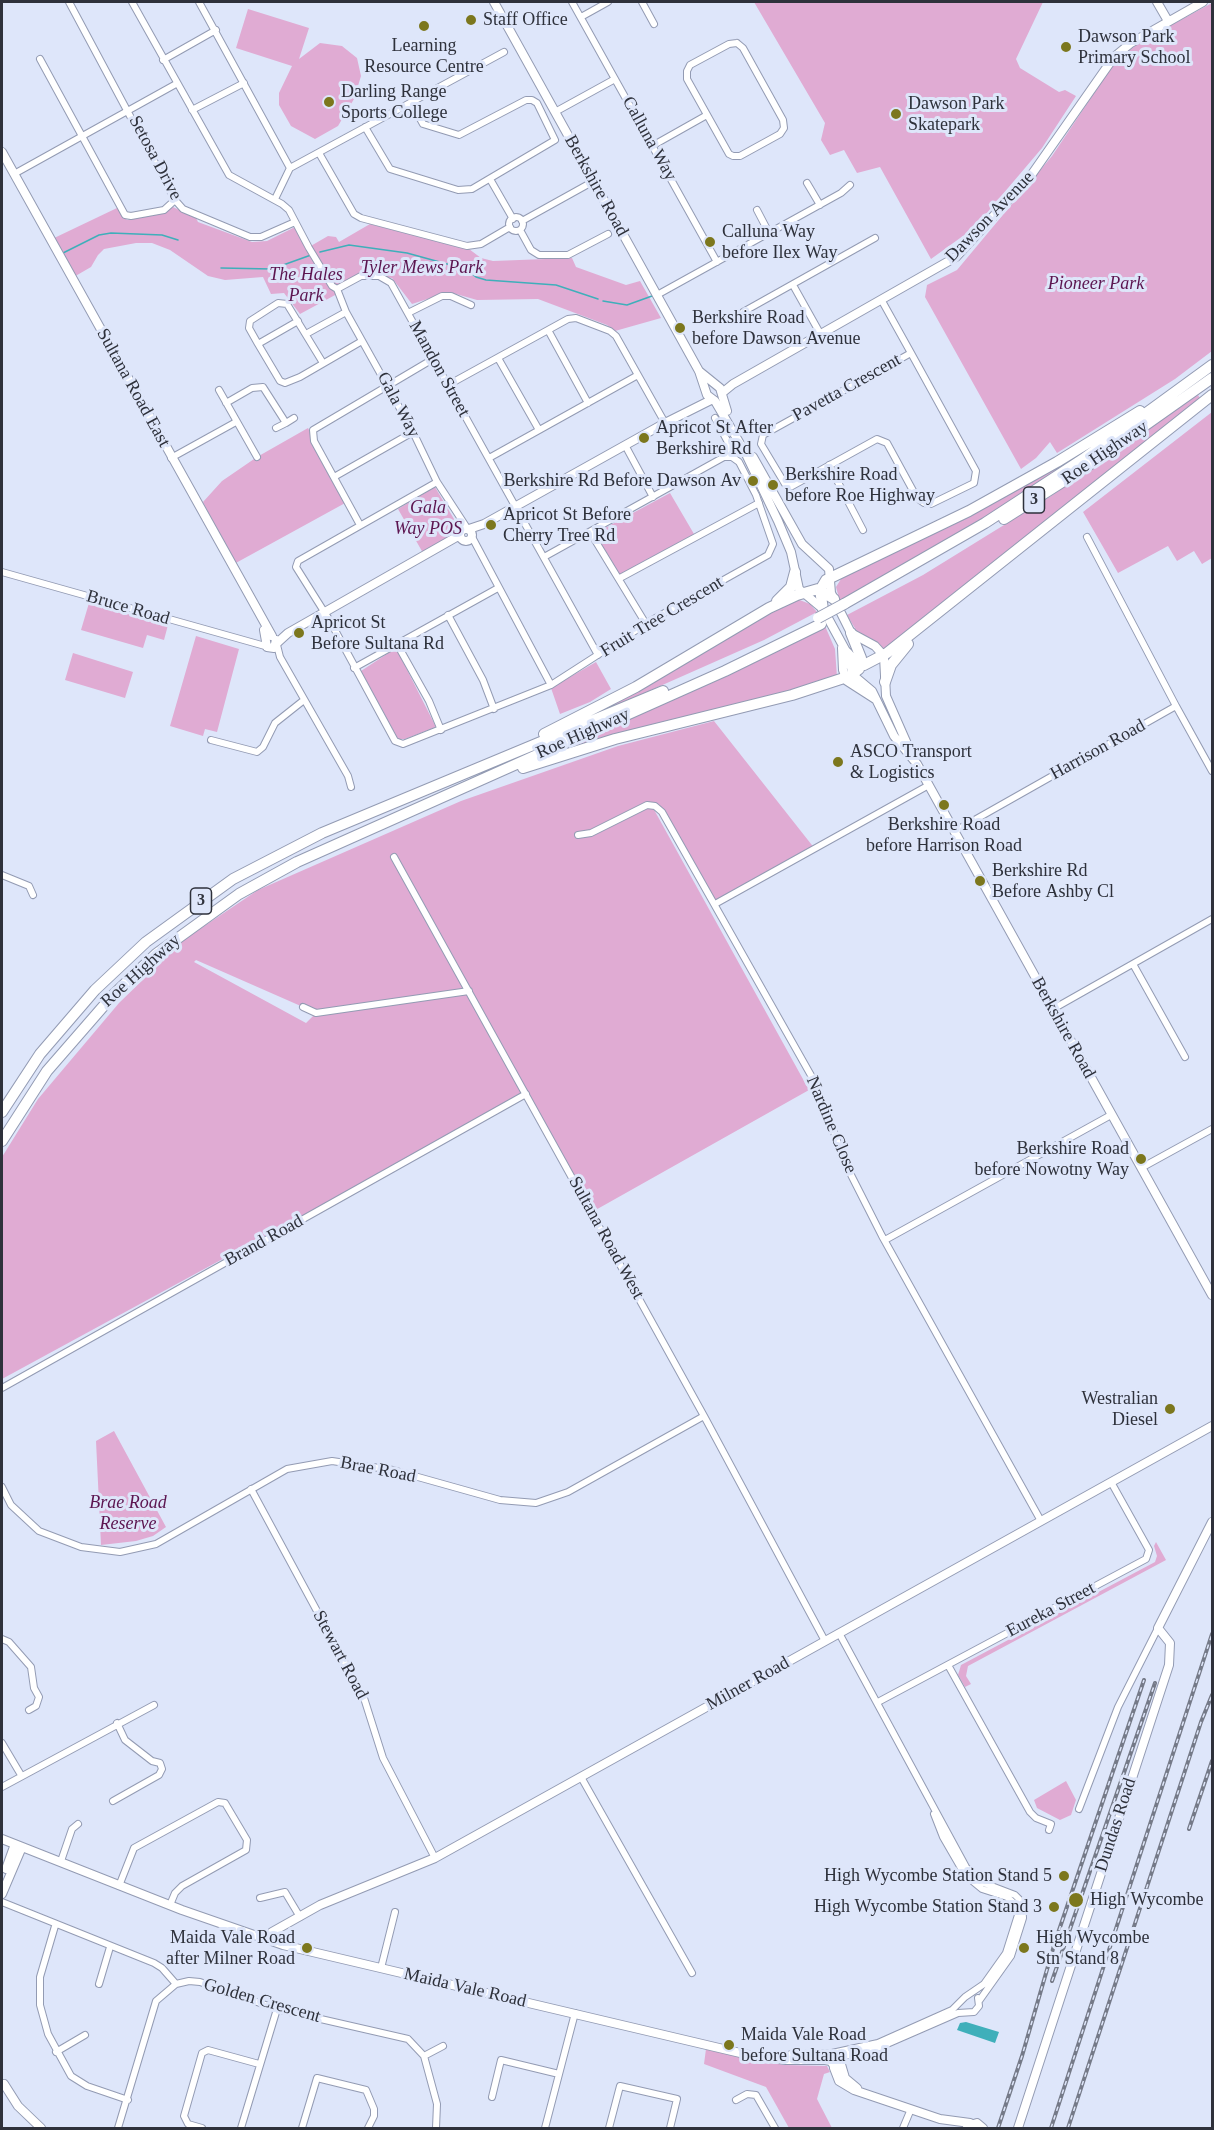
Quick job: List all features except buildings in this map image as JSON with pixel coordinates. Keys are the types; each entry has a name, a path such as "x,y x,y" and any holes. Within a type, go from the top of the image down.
{"highway":[{"name":"Roe Highway","path":"2,1142 47,1071 88,1021 156,954 186,930 239,894 297,862 725,671 995,517 1083,459 1212,364"},
{"name":"Roe Highway","path":"842,605 930,564 1039,498 1212,378"},
{"path":"821,617 820,590 829,574 848,570 1012,487 1185,386"},
{"path":"860,665 872,663 917,632 1212,395"},
{"path":"769,609 788,592 795,572"},
{"path":"485,765 636,687 769,609 803,593 820,590 842,605"},
{"name":"Roe Highway","path":"2,1112 40,1054 95,990 146,942 206,897 260,864 322,833 719,666 821,617"},
{"path":"885,682 891,665 917,632"},
{"path":"476,781 615,738 849,679 860,665 861,654 851,633"},
{"path":"847,653 860,665"}],"main road":[{"name":"Berkshire Road","path":"494,2 699,371 715,394 802,544 829,574"},
{"path":"1157,2 1170,20"},
{"path":"1162,2 1170,20"},
{"name":"Dawson Avenue","path":"271,642 698,405 956,257 1032,174 1114,57 1131,43 1203,2"},
{"name":"Sultana Road East","path":"2,152 271,642"},
{"name":"Berkshire Road","path":"715,394 767,496 792,552 797,584 803,593"},
{"path":"829,574 851,633 875,646 884,656"},
{"path":"803,593 841,641 847,653 849,679"},
{"path":"841,641 849,679"},
{"name":"Berkshire Road","path":"884,656 889,706 914,761"},
{"name":"Berkshire Road","path":"849,679 869,687 894,736 929,785 1212,1295"},
{"name":"Milner Road","path":"268,1941 279,1929 341,1895 395,1876 435,1858 1212,1426"},
{"path":"1158,1628 1212,1522"},
{"name":"Dundas Road","path":"1018,2128 1169,1665 1170,1643 1158,1628"},
{"name":"Maida Vale Road","path":"2,1839 268,1941 743,2052 836,2059"},
{"path":"2,1881 18,1845"},
{"path":"2,1894 18,1845"},
{"path":"836,2059 845,2078 861,2092 940,2119 968,2126 977,2123 983,2128"},
{"path":"2,2085 13,2100 41,2128"},
{"path":"940,2119 959,2128"}],"street":[{"name":"Setosa Drive","path":"69,2 175,200 189,212 250,237 261,237 295,222"},
{"path":"132,2 176,84 234,179 274,199 293,167 504,52"},
{"path":"199,2 293,167"},
{"name":"Calluna Way","path":"572,2 717,262"},
{"path":"581,16 608,2"},
{"path":"642,2 654,24"},
{"path":"163,60 216,30"},
{"path":"738,40 787,129 732,159 708,115 684,70 738,40"},
{"path":"40,59 126,216 164,210 175,200"},
{"path":"555,112 615,79"},
{"path":"192,110 244,83"},
{"path":"14,174 176,84"},
{"path":"365,127 388,166 396,173 458,190 468,190 490,179 555,140 537,103 526,100 459,135 423,124 411,102"},
{"path":"652,146 708,115"},
{"path":"319,153 354,214 360,218 467,246 481,244 510,227 513,219"},
{"path":"490,179 513,219 522,221 594,181"},
{"path":"807,183 820,205"},
{"path":"657,296 820,205 850,185"},
{"name":"Gala Way","path":"274,199 286,207 332,286 337,290 346,312 413,432 437,482 551,685"},
{"path":"757,210 769,233"},
{"path":"522,221 520,230 531,250 539,255 568,255 608,234"},
{"path":"510,227 513,230 520,230"},
{"path":"743,312 875,238"},
{"name":"Mandon Street","path":"337,290 361,276 385,278 391,283 598,655"},
{"path":"793,285 821,335"},
{"path":"408,313 442,296 458,298 471,305"},
{"name":"Pavetta Crescent","path":"882,301 911,353 976,471 974,483 931,504 924,503 917,498 886,443 877,440 792,486 785,484 761,439 763,435 911,353"},
{"path":"322,363 287,304 278,303 250,321 249,328 258,344 280,381 285,383 363,341"},
{"path":"306,334 346,312"},
{"path":"448,385 548,330 576,318 610,331 616,336 665,423"},
{"path":"258,344 298,321"},
{"path":"548,330 588,403"},
{"path":"498,358 539,430"},
{"path":"433,359 387,384 313,430 314,441 360,525 437,482"},
{"path":"489,458 638,375"},
{"path":"226,403 252,388 263,387 286,423"},
{"path":"219,390 257,457"},
{"path":"276,428 294,418"},
{"name":"Fruit Tree Crescent","path":"360,525 298,561 296,567 395,741 403,744 551,685 646,624 768,555 773,544 759,502 739,462 732,457 730,446 715,418"},
{"path":"171,458 236,422"},
{"path":"334,477 413,432"},
{"path":"625,445 653,497"},
{"path":"544,557 724,457 732,457"},
{"path":"829,465 863,530"},
{"path":"620,578 759,502"},
{"path":"590,532 646,624"},
{"path":"1087,537 1212,771"},
{"name":"Bruce Road","path":"2,572 255,644 271,642"},
{"path":"354,668 498,588"},
{"path":"448,615 483,680 494,709"},
{"name":"Sultana Road East","path":"271,642 348,776 351,787"},
{"path":"398,644 429,701 441,730"},
{"path":"211,740 257,752 263,747 275,723 304,700"},
{"name":"Harrison Road","path":"955,831 1176,706"},
{"path":"715,904 929,785"},
{"name":"Nardine Close","path":"578,835 591,833 644,806 655,806 662,812 817,1086 846,1165 1041,1521"},
{"name":"Sultana Road West","path":"394,857 827,1640"},
{"path":"2,875 29,886 33,895"},
{"path":"1053,1009 1212,919"},
{"path":"1133,964 1185,1057"},
{"path":"303,1007 316,1013 469,991"},
{"name":"Brand Road","path":"2,1388 526,1094"},
{"path":"885,1239 1111,1115"},
{"path":"1141,1168 1212,1129"},
{"name":"Brae Road","path":"2,1487 11,1505 39,1531 81,1547 120,1552 156,1544 287,1469 332,1461 393,1470 500,1500 536,1503 568,1492 704,1416"},
{"name":"Eureka Street","path":"878,1702 1146,1559 1149,1550 1111,1482"},
{"name":"Stewart Road","path":"250,1489 364,1698 383,1758 435,1858"},
{"path":"1079,1809 1111,1722 1158,1628"},
{"path":"836,2059 892,2043 958,2013 978,2009 979,2001 1011,1956 1023,1918 1024,1906 1015,1894 986,1885 970,1873 839,1633"},
{"path":"2,1639 9,1642 31,1667 34,1689 39,1697 36,1706 29,1710"},
{"path":"948,1665 1030,1812 1036,1818 1051,1824"},
{"path":"2,1786 154,1704"},
{"path":"113,1801 159,1775 162,1769 160,1764 152,1761 125,1740 117,1723"},
{"path":"2,1743 21,1775"},
{"path":"581,1777 692,1973"},
{"path":"836,2059 898,2036 952,2010 984,1984 1004,1958 1017,1920 1017,1908 1012,1899 982,1889 965,1875 937,1825 928,1796"},
{"path":"118,1883 134,1848 218,1802 225,1803 247,1840 246,1851 179,1888 172,1904"},
{"path":"61,1861 72,1829 78,1824"},
{"path":"260,1898 285,1892 300,1917"},
{"path":"2,1902 23,1913"},
{"path":"2,1907 154,1963 162,1968 176,1984 156,2001 118,2128"},
{"path":"381,1968 395,1912"},
{"path":"56,1926 42,1965 39,1990 44,2024 64,2067 79,2082 128,2100"},
{"path":"99,1984 110,1947"},
{"name":"Golden Crescent","path":"176,1984 200,1983 277,2009 408,2039 424,2056"},
{"path":"969,1995 979,2001"},
{"path":"962,2001 963,2008 969,2012"},
{"path":"241,2128 277,2009"},
{"path":"545,2128 575,2013"},
{"path":"56,2052 85,2035"},
{"path":"436,2128 437,2104 424,2056 443,2046"},
{"path":"202,2128 183,2121 203,2050 259,2064"},
{"path":"492,2097 501,2060 559,2074"},
{"path":"302,2128 317,2079 366,2090 374,2109 374,2116 368,2128"},
{"path":"609,2128 620,2086 677,2099 670,2128"},
{"path":"736,2100 747,2094 756,2096 775,2128"},
{"path":"903,2128 911,2109"}],"green space":[{"path":"754,2 1043,2 1016,59 1020,68 1059,92 1065,90 1076,96 1042,148 974,228 931,259 880,167 857,173 844,150 830,155 821,140 825,123"},
{"name":"Pioneer Park","path":"1212,3 1212,351 1175,379 1057,453 1050,442 1036,458 1021,469 925,297 927,285 957,270 1052,156 1115,62 1140,42"},
{"path":"248,9 309,28 299,59 320,43 342,46 357,58 361,76 354,99 338,126 315,139 291,126 279,105 279,93 292,66 236,48"},
{"path":"173,207 196,218 198,222 252,242 267,241 297,226 309,247 328,236 336,237 339,242 370,224 469,249 481,258 493,261 572,258 576,267 626,285 640,281 661,318 615,331 607,325 538,299 477,300 449,292 412,304 392,278 370,275 347,283 337,294 300,314 284,293 271,294 263,277 225,280 208,276 170,250 152,243 136,243 104,249 91,267 72,278 50,240 117,208 127,220 163,212"},
{"path":"1198,395 1202,401 884,649 856,630 847,615 923,575 1051,496"},
{"path":"1212,412 1212,558 1202,564 1194,551 1177,561 1168,546 1118,573 1083,512"},
{"path":"308,428 347,502 234,564 203,502 222,481 257,457"},
{"path":"1108,436 966,530 840,602 836,587 841,579"},
{"name":"Gala Way POS","path":"435,487 454,519 457,534 423,553 398,509"},
{"path":"670,493 694,534 619,575 594,534"},
{"path":"797,599 810,604 817,612 764,640 518,749"},
{"path":"89,603 168,625 164,640 147,635 143,648 81,630"},
{"path":"825,626 835,649 837,677 508,769"},
{"path":"196,636 239,649 217,732 205,729 203,736 170,726"},
{"path":"396,648 436,727 405,739 398,739 361,671"},
{"path":"73,653 133,672 125,698 65,680"},
{"path":"596,662 611,689 590,702 560,714 551,688"},
{"path":"714,721 815,849 715,904 662,812 652,806 809,1090 592,1212 526,1094 2,1379 2,1157 38,1099 119,1003 185,939 258,890 461,801 618,746","holes":["196,960 316,1013 306,1023 194,962"]},
{"name":"Brae Road Reserve","path":"114,1431 166,1527 153,1536 136,1541 101,1545 96,1441"},
{"path":"1156,1542 1166,1560 968,1666 966,1676 971,1684 965,1687 958,1675 961,1665 1155,1562"},
{"path":"1066,1781 1076,1800 1071,1815 1060,1820 1037,1808 1034,1800"},
{"path":"706,2049 784,2065 827,2066 830,2072 824,2074 817,2099 832,2128 789,2128 766,2087 704,2064"}],"water":[{"path":"966,2022 999,2032 995,2043 957,2030 960,2023"}],"waterway":[{"path":"63,253 99,235 111,233 162,235 178,240"},
{"path":"320,252 349,245 407,253 465,269 476,277 486,280 556,285 598,299"},
{"path":"221,268 272,269 311,255"},
{"path":"603,301 627,305 652,296"}],"railway":[{"path":"1051,2128 1212,1634"},
{"path":"998,2128 1022,2056 1055,1942 1144,1680"},
{"path":"1052,1981 1155,1683"},
{"path":"1068,2128 1201,1722 1212,1695"},
{"path":"1189,1829 1212,1761"}],"place":[{"name":"Staff Office","path":"471,20"},
{"name":"Learning Resource Centre","path":"424,26"},
{"name":"Dawson Park Primary School","path":"1066,47"},
{"name":"Darling Range Sports College","path":"329,102"},
{"name":"Dawson Park Skatepark","path":"896,114"},
{"name":"Calluna Way before Ilex Way","path":"710,242"},
{"name":"Berkshire Road before Dawson Avenue","path":"680,328"},
{"name":"Apricot St After Berkshire Rd","path":"644,438"},
{"name":"Berkshire Rd Before Dawson Av","path":"753,481"},
{"name":"Berkshire Road before Roe Highway","path":"773,485"},
{"name":"Apricot St Before Cherry Tree Rd","path":"491,525"},
{"name":"Apricot St Before Sultana Rd","path":"299,633"},
{"name":"ASCO Transport & Logistics","path":"838,762"},
{"name":"Berkshire Road before Harrison Road","path":"944,805"},
{"name":"Berkshire Rd Before Ashby Cl","path":"980,881"},
{"name":"Berkshire Road before Nowotny Way","path":"1141,1159"},
{"name":"Westralian Diesel","path":"1170,1409"},
{"name":"High Wycombe Station Stand 5","path":"1064,1876"},
{"name":"High Wycombe","path":"1076,1900"},
{"name":"High Wycombe Station Stand 3","path":"1054,1907"},
{"name":"Maida Vale Road after Milner Road","path":"307,1948"},
{"name":"High Wycombe Stn Stand 8","path":"1024,1948"},
{"name":"Maida Vale Road before Sultana Road","path":"729,2045"}],"park label":[{"name":"Tyler Mews Park","path":"422,268"},
{"name":"The Hales Park","path":"306,285"}]}
